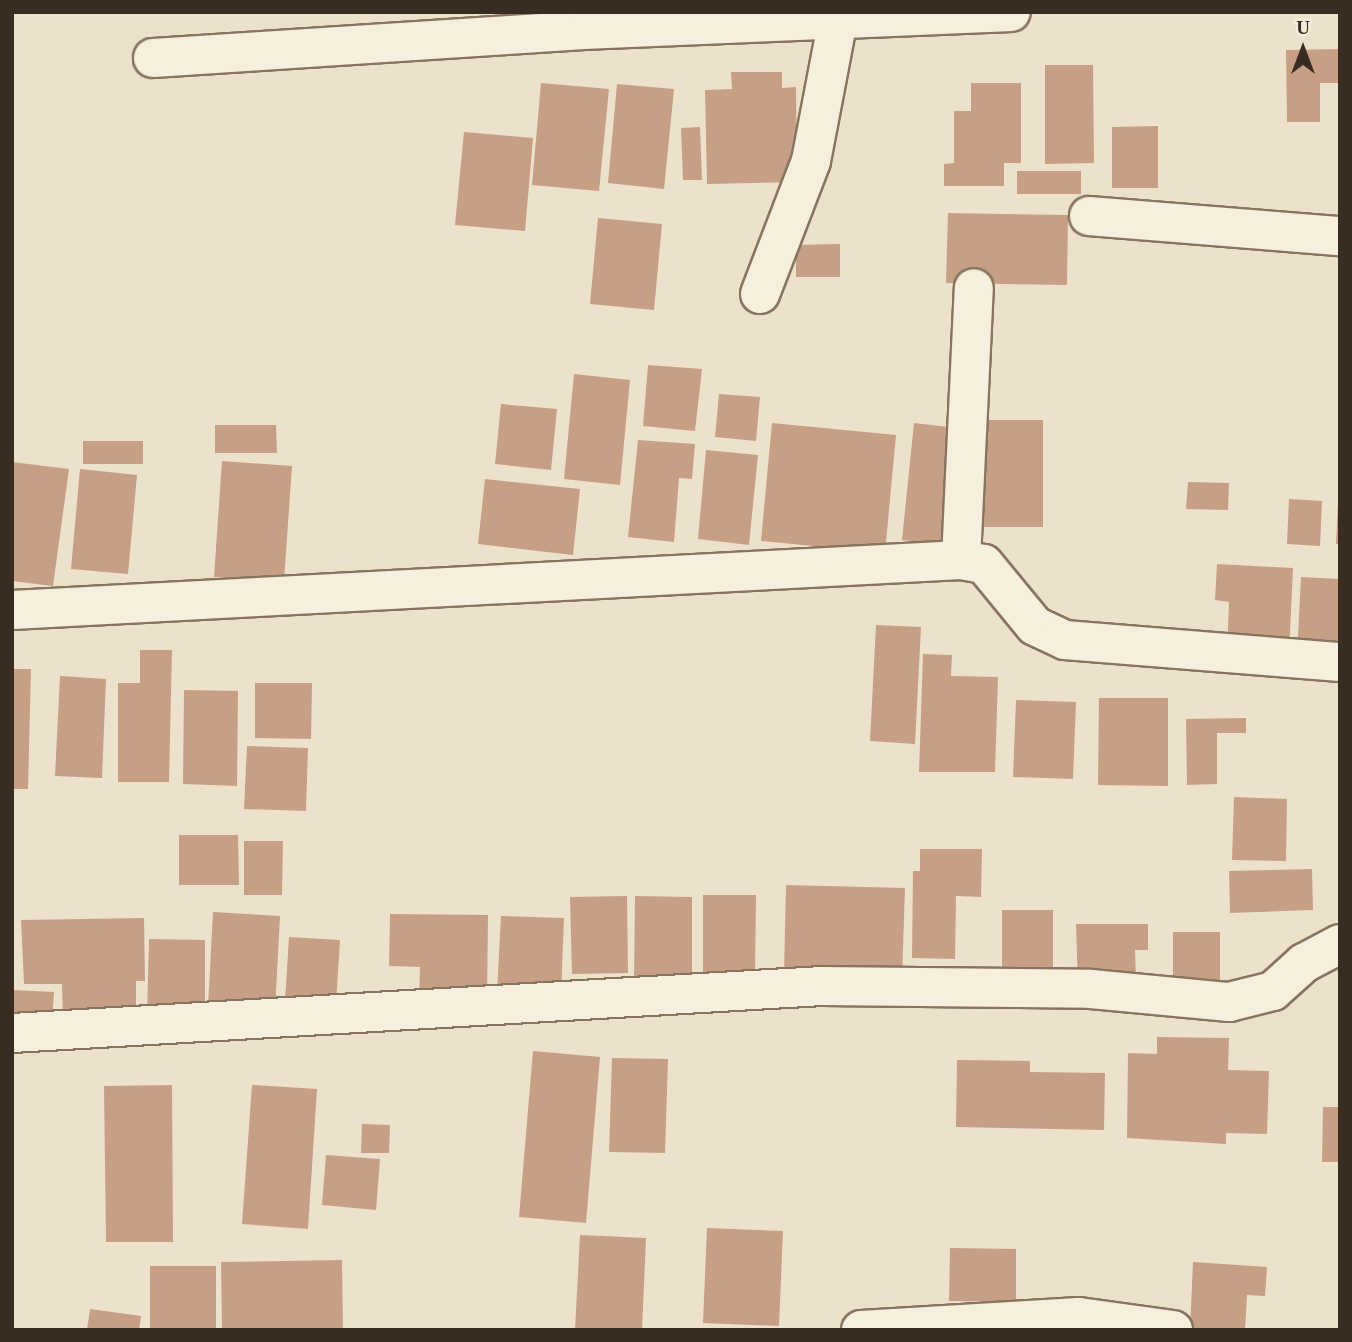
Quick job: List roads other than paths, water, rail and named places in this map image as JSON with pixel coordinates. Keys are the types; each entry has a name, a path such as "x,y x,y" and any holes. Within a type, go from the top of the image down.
{"street":[{"path":"153,58 838,19 1011,12"},
{"path":"760,294 811,161 838,19"},
{"path":"1088,216 1340,236"},
{"path":"961,560 974,288"},
{"path":"12,610 961,560 984,564 1035,626 1065,640 1340,662"},
{"path":"12,1032 821,986 1091,989 1230,1002 1273,990 1304,962 1340,944"},
{"path":"861,1330 1079,1317 1173,1330"}]}
